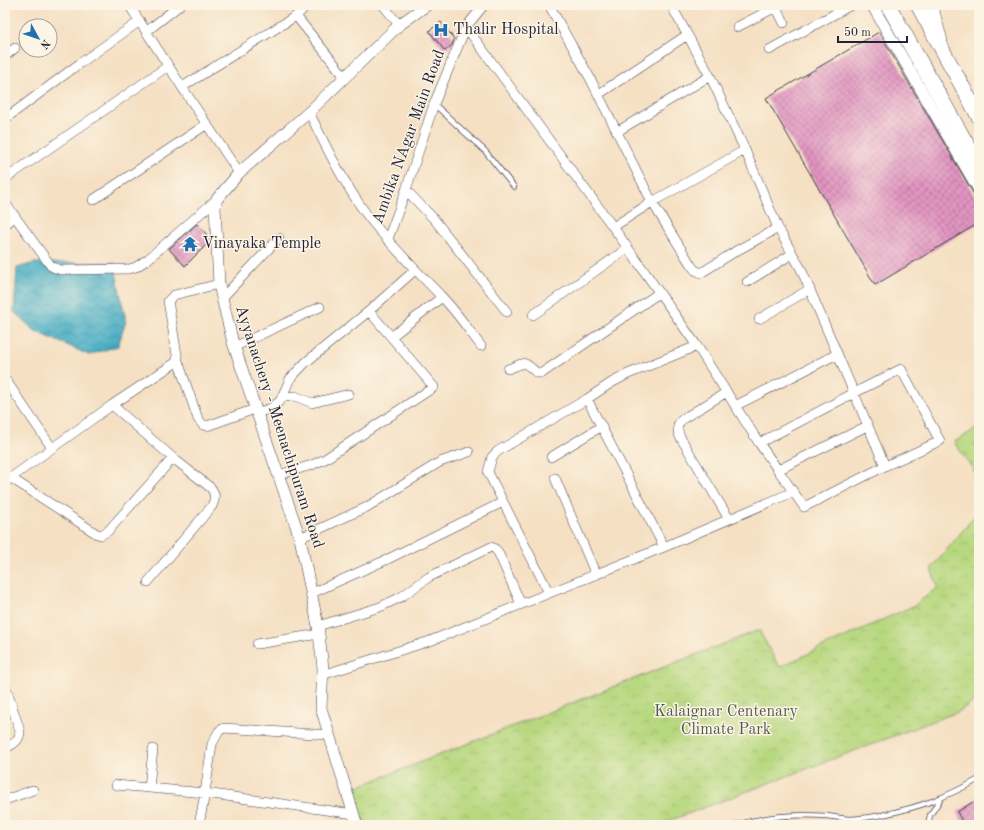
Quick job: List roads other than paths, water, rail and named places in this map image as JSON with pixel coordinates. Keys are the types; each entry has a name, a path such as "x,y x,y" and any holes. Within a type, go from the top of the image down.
{"highway":[{"path":"888,5 979,166"},
{"path":"918,5 979,117"}],"street":[{"path":"129,5 239,173"},
{"path":"147,31 180,5"},
{"path":"182,87 296,16 307,5"},
{"path":"383,5 399,25"},
{"path":"5,203 55,268 61,270 129,269 136,267 143,263 217,199 239,173 309,112 399,25 427,5"},
{"name":"Ambika NAgar Main Road","path":"388,239 406,190 434,104 466,27 484,5"},
{"path":"549,5 599,94 652,202 698,273 701,273 736,251 778,228"},
{"path":"671,5 710,76 745,150 778,228 801,269 885,466"},
{"path":"769,50 851,5"},
{"path":"872,5 979,190"},
{"path":"932,5 945,55"},
{"path":"737,27 776,6 784,23"},
{"path":"296,16 345,77"},
{"path":"5,119 140,21"},
{"path":"466,27 628,248 697,346 759,443 804,507 885,466 940,441 901,369 759,443"},
{"path":"599,94 687,35"},
{"path":"5,56 15,48"},
{"path":"5,179 168,66"},
{"path":"618,131 710,76"},
{"path":"309,112 353,194 368,216 415,270 442,297 481,346"},
{"path":"94,200 207,124"},
{"path":"613,227 652,202 745,150"},
{"path":"406,190 438,225 507,312"},
{"name":"Ayyanachery - Meenachipuram Road","path":"217,199 215,207 219,284 222,298 234,347 300,538 319,630 322,675 320,708 357,825"},
{"path":"5,225 16,216"},
{"path":"222,298 279,238"},
{"path":"533,315 628,248"},
{"path":"748,282 792,254"},
{"path":"219,284 174,295 168,301 178,361 198,419 203,425 207,426 277,405 283,397 290,379 305,363 415,270"},
{"path":"759,319 810,289"},
{"path":"508,369 526,363 537,373 542,373 659,293"},
{"path":"391,337 442,297"},
{"path":"234,347 320,307"},
{"path":"278,475 312,465 325,459 434,387 368,310"},
{"path":"549,593 488,472 492,457 498,451 587,399 611,382 697,346"},
{"path":"735,406 837,354"},
{"path":"173,458 108,531 101,535 97,534 7,478 178,361"},
{"path":"5,379 52,448"},
{"path":"727,392 684,418 679,422 677,427 679,435 729,519"},
{"path":"283,397 295,396 312,403 349,394"},
{"path":"587,399 664,547"},
{"path":"112,405 173,458 211,488 215,494 215,500 212,506 148,582"},
{"path":"551,457 602,426"},
{"path":"778,470 867,426"},
{"path":"300,538 367,507 440,462 469,452"},
{"path":"555,478 596,575"},
{"path":"322,675 430,641 596,575 793,492"},
{"path":"312,593 386,560 503,502"},
{"path":"257,644 319,630 380,607 401,597 429,577 491,547 498,552 521,604"},
{"path":"5,685 20,731 20,736 11,746 5,748"},
{"path":"199,825 212,744 219,731 224,728 329,735"},
{"path":"150,788 153,749"},
{"path":"116,785 205,793 354,814"},
{"path":"5,800 33,790"}],"lane":[{"path":"434,104 485,151 514,187"},
{"path":"736,825 773,817 787,816 864,818 915,807 941,798 954,793 979,778"},
{"path":"928,825 930,815 941,798"}],"water":[{"path":"34,263 114,263 126,321 118,346 89,355 35,331 14,312 17,268"}],"place":[{"name":"Thalir Hospital","path":"441,30"},
{"name":"Vinayaka Temple","path":"190,244"}],"park label":[{"name":"Kalaignar Centenary Climate Park","path":"726,721"}]}
